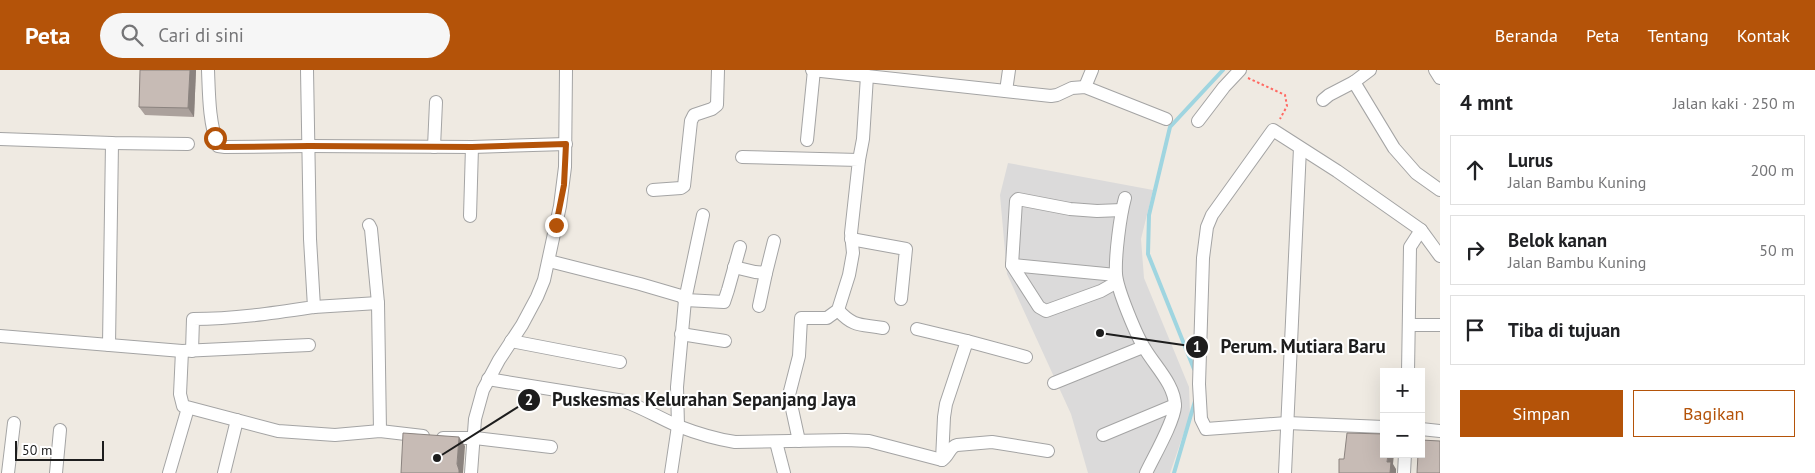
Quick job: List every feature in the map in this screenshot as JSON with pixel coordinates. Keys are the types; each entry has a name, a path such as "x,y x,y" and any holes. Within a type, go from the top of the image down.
{"street":[{"path":"208,70 209,98 218,146 472,147 566,144"},
{"path":"307,70 310,239 314,306"},
{"path":"471,473 477,409 488,379 537,297 549,261 564,185 566,70"},
{"path":"653,190 681,188 684,186 691,121 694,115 712,110 717,105 718,70"},
{"path":"807,140 813,70 919,76 1006,91 1050,96 1072,88 1086,87 1166,118"},
{"path":"1006,91 1009,70"},
{"path":"1086,87 1092,70"},
{"path":"1323,100 1354,82 1370,70"},
{"path":"1435,70 1440,78"},
{"path":"1198,121 1238,71"},
{"path":"799,441 789,395 799,356 801,318 827,318 838,310 849,275 853,253 851,239 859,160 863,140 862,74"},
{"path":"1354,82 1394,148 1416,174 1440,190"},
{"path":"434,147 436,102"},
{"path":"1380,427 1287,423 1206,429 1202,419 1200,404 1203,258 1207,227 1212,215 1273,130 1353,182 1421,230 1440,256"},
{"path":"0,139 188,144"},
{"path":"110,345 112,143"},
{"path":"470,216 472,147"},
{"path":"1285,473 1300,148"},
{"path":"742,157 859,160"},
{"path":"1117,278 1102,291 1046,312 1039,307 1012,265 1016,202 1018,199 1070,209 1097,211 1123,204 1117,278 1143,347 1170,390 1175,405 1174,413 1146,473"},
{"path":"671,473 678,426 677,387 685,300 703,215"},
{"path":"368,225 372,229 378,303 380,430"},
{"path":"1408,368 1410,247 1421,230"},
{"path":"851,239 906,249 901,299"},
{"path":"759,306 774,241"},
{"path":"549,261 682,296 685,300 724,302 740,248"},
{"path":"1012,265 1117,278"},
{"path":"734,267 766,273"},
{"path":"378,303 314,306 254,316 194,319 180,394 181,403 188,408 278,431 335,436 380,430 551,447"},
{"path":"838,310 846,320 864,326 883,328"},
{"path":"1409,325 1440,325"},
{"path":"917,329 1026,357"},
{"path":"682,334 725,342"},
{"path":"0,336 187,351 309,345"},
{"path":"511,341 620,362"},
{"path":"942,460 946,404 967,341"},
{"path":"1054,382 1143,347"},
{"path":"488,379 624,401 678,426 718,440 735,442 868,441 942,460 946,458 952,447 957,445 992,442 1048,452"},
{"path":"1104,435 1175,405"},
{"path":"169,473 188,408"},
{"path":"224,473 237,420"},
{"path":"8,473 14,423"},
{"path":"1425,429 1440,431"},
{"path":"56,473 60,430"},
{"path":"776,442 784,473"},
{"path":"1404,473 1405,458"}],"path":[{"path":"1238,71 1285,95 1287,106 1273,130"}],"shaded area":[{"path":"1008,163 1153,190 1141,239 1144,278 1189,387 1190,415 1170,473 1088,473 1071,414 1007,274 1000,195"}],"building":[{"path":"140,70 190,70 188,108 139,107"},
{"path":"403,433 459,437 457,464 459,473 401,473"},
{"path":"1347,433 1380,434 1380,458 1388,458 1387,462 1391,462 1390,473 1339,473 1339,459 1344,459"},
{"path":"1425,440 1440,441 1440,473 1417,473 1418,458 1425,458"}],"waterway":[{"path":"1194,369 1148,254 1149,215 1170,127 1223,70"},
{"path":"1174,473 1195,401"}],"place":[{"name":"Perum. Mutiara Baru","path":"1100,333"},
{"name":"Puskesmas Kelurahan Sepanjang Jaya","path":"437,458"}],"route":[{"path":"215,138 218,146 225,147 472,147 566,144 564,185 556,225"}]}
